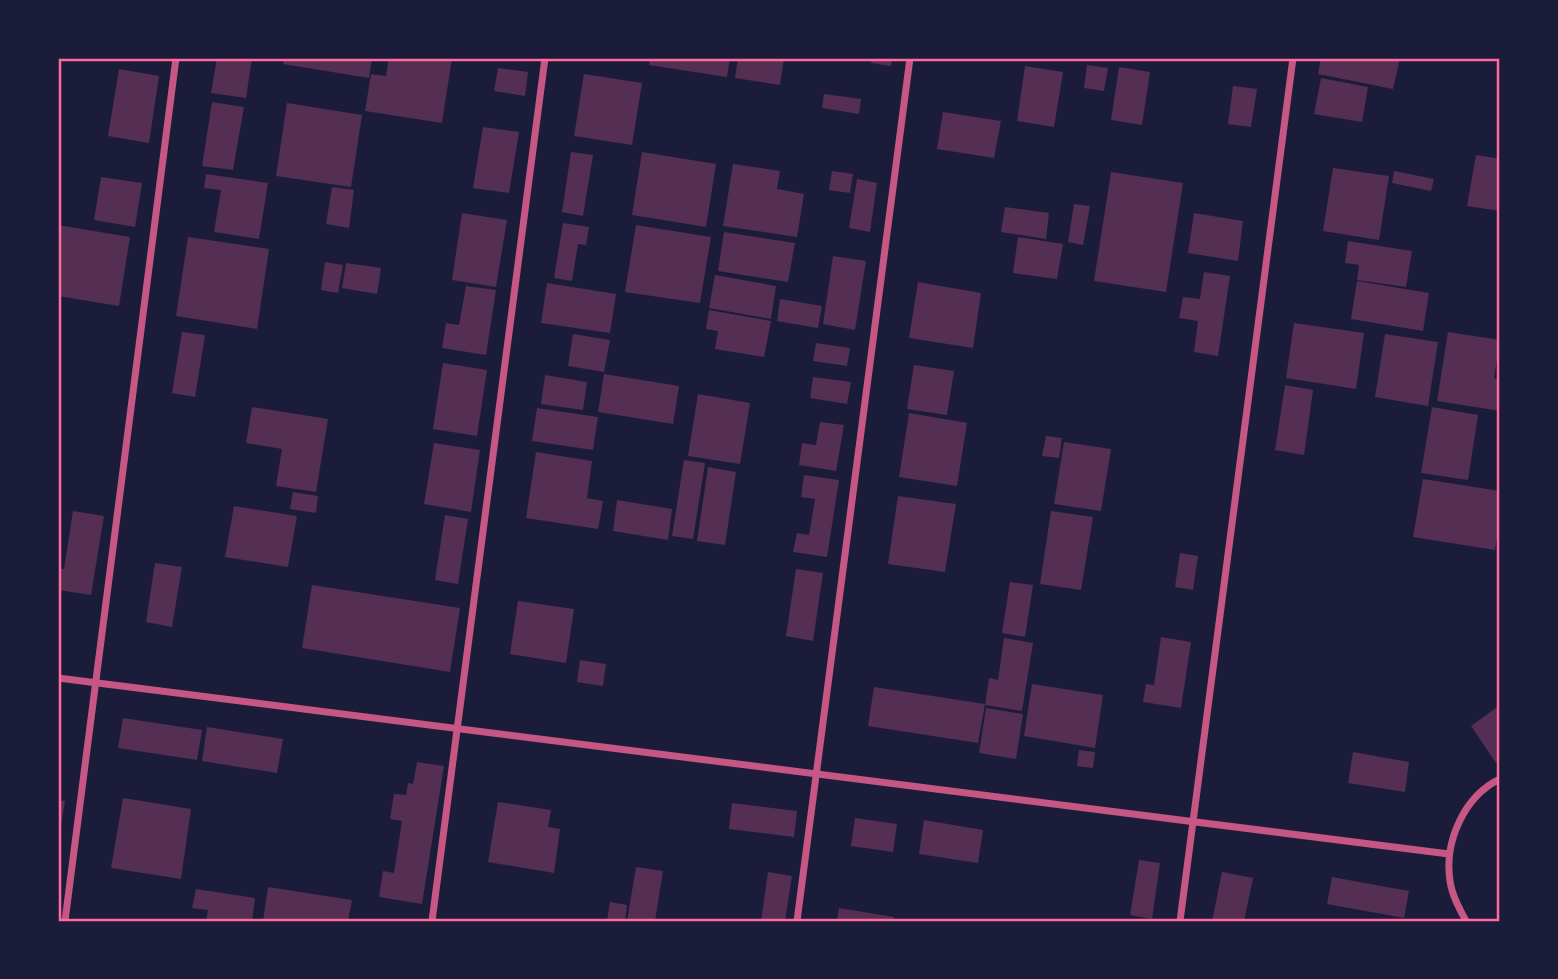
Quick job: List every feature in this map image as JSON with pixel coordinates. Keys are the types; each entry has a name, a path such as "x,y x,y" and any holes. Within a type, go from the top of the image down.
{"street":[{"path":"65,921 176,58"},
{"path":"432,921 545,58"},
{"path":"797,921 910,58"},
{"path":"1180,921 1293,58"},
{"path":"58,678 1449,854"},
{"path":"1466,921 1450,880 1449,854 1463,814 1477,795 1500,779"}],"building":[{"path":"217,58 252,58 246,98 211,93"},
{"path":"285,58 372,58 369,78 283,64"},
{"path":"389,58 452,58 442,123 365,111 371,74 386,76"},
{"path":"650,58 730,58 727,77 649,65"},
{"path":"738,58 784,58 780,85 735,78"},
{"path":"872,58 892,58 891,66 871,63"},
{"path":"1321,58 1400,58 1393,89 1318,74"},
{"path":"1087,65 1108,68 1104,91 1084,88"},
{"path":"1025,66 1063,72 1054,127 1017,121"},
{"path":"1119,67 1150,72 1142,125 1111,120"},
{"path":"498,68 528,72 525,96 494,91"},
{"path":"119,69 159,76 149,143 108,136"},
{"path":"584,74 642,83 632,145 574,136"},
{"path":"1321,78 1368,87 1362,122 1314,114"},
{"path":"1233,86 1257,89 1251,127 1228,124"},
{"path":"824,94 861,99 859,114 822,108"},
{"path":"212,102 244,107 233,170 202,166"},
{"path":"287,103 362,115 351,187 276,176"},
{"path":"943,112 1001,121 994,158 937,149"},
{"path":"483,127 519,132 509,193 473,188"},
{"path":"571,152 593,155 583,216 562,212"},
{"path":"642,152 716,164 706,227 632,215"},
{"path":"1476,155 1500,159 1500,211 1467,206"},
{"path":"733,164 780,171 777,189 804,194 797,237 723,226"},
{"path":"1333,168 1389,176 1379,240 1323,231"},
{"path":"832,171 853,174 850,193 829,190"},
{"path":"1394,171 1434,179 1431,191 1392,183"},
{"path":"1111,172 1183,183 1166,292 1094,281"},
{"path":"206,174 268,183 259,239 214,232 221,190 204,188"},
{"path":"101,177 142,183 135,227 94,220"},
{"path":"857,179 877,183 870,232 849,228"},
{"path":"332,187 354,190 349,228 326,224"},
{"path":"1074,204 1090,206 1083,245 1068,242"},
{"path":"1005,207 1049,213 1046,239 1001,232"},
{"path":"462,213 507,220 496,287 452,280"},
{"path":"1194,213 1243,221 1238,261 1188,253"},
{"path":"563,223 589,227 586,245 578,244 572,281 554,278"},
{"path":"58,225 130,237 119,306 58,296"},
{"path":"636,225 711,237 700,303 625,292"},
{"path":"724,232 795,243 788,282 718,271"},
{"path":"188,237 269,249 257,329 176,316"},
{"path":"1018,237 1063,244 1057,279 1013,273"},
{"path":"1348,241 1412,251 1406,287 1357,280 1359,265 1345,263"},
{"path":"833,256 866,261 855,330 823,324"},
{"path":"325,262 343,265 338,293 321,290"},
{"path":"346,263 381,268 377,294 342,288"},
{"path":"1204,272 1230,276 1218,356 1194,352 1198,321 1179,318 1183,297 1200,299"},
{"path":"715,275 776,286 771,319 709,308"},
{"path":"1357,281 1429,293 1423,331 1351,319"},
{"path":"918,282 981,293 973,348 909,338"},
{"path":"547,283 616,294 610,333 541,323"},
{"path":"466,286 496,290 486,355 442,348 446,323 459,325"},
{"path":"780,299 822,306 818,328 777,321"},
{"path":"709,310 771,321 764,357 715,349 718,331 706,329"},
{"path":"1294,323 1364,333 1356,389 1286,378"},
{"path":"182,332 205,335 195,397 172,393"},
{"path":"1448,332 1500,340 1494,378 1500,379 1500,411 1437,401"},
{"path":"573,334 610,340 604,372 568,366"},
{"path":"1385,334 1438,342 1428,406 1375,397"},
{"path":"816,343 850,348 847,366 813,361"},
{"path":"443,363 487,370 477,436 433,429"},
{"path":"914,365 954,371 947,415 907,409"},
{"path":"604,374 679,386 673,424 598,412"},
{"path":"545,375 587,382 583,410 541,404"},
{"path":"813,377 851,382 847,404 810,398"},
{"path":"1285,385 1313,390 1304,455 1275,450"},
{"path":"698,394 750,403 740,464 688,456"},
{"path":"252,407 328,419 316,492 276,486 282,449 246,443"},
{"path":"1432,407 1478,415 1468,480 1421,473"},
{"path":"537,408 598,417 593,450 532,441"},
{"path":"909,413 967,423 957,486 899,477"},
{"path":"820,422 844,425 836,471 799,465 802,443 816,445"},
{"path":"1046,436 1062,438 1059,458 1042,456"},
{"path":"1064,442 1111,449 1101,511 1054,504"},
{"path":"434,443 480,450 471,512 424,504"},
{"path":"536,452 592,461 587,498 603,501 598,529 526,518"},
{"path":"684,460 705,463 693,539 672,536"},
{"path":"708,467 736,472 725,545 697,541"},
{"path":"804,475 839,480 827,557 793,552 797,533 809,535 815,499 801,497"},
{"path":"1423,479 1500,491 1500,520 1495,550 1413,537"},
{"path":"293,492 318,496 316,513 290,509"},
{"path":"898,496 956,504 945,572 888,564"},
{"path":"617,500 672,509 668,540 613,531"},
{"path":"234,506 297,516 288,567 225,557"},
{"path":"73,511 104,516 91,595 58,590 58,568 64,569"},
{"path":"1051,511 1093,517 1081,590 1040,584"},
{"path":"445,515 468,519 458,584 435,580"},
{"path":"1180,553 1198,556 1193,590 1175,587"},
{"path":"155,563 182,567 172,627 146,622"},
{"path":"796,569 823,573 813,641 786,636"},
{"path":"1010,582 1033,585 1025,637 1002,633"},
{"path":"312,585 460,608 450,672 302,648"},
{"path":"518,601 574,609 566,663 510,654"},
{"path":"1161,637 1191,642 1181,708 1143,702 1146,684 1154,685"},
{"path":"1004,638 1033,643 1022,711 985,705 989,678 998,680"},
{"path":"580,660 606,664 603,686 577,682"},
{"path":"1032,684 1103,695 1095,748 1024,736"},
{"path":"874,687 985,704 978,743 868,726"},
{"path":"1500,705 1500,760 1496,763 1471,726"},
{"path":"986,708 1023,714 1016,759 979,753"},
{"path":"123,718 202,730 197,760 118,748"},
{"path":"207,727 283,739 277,773 202,761"},
{"path":"1079,750 1095,752 1093,768 1077,766"},
{"path":"1353,752 1409,762 1405,792 1348,783"},
{"path":"417,762 444,766 422,904 379,897 383,871 394,873 402,821 390,819 394,794 406,795 408,783 413,784"},
{"path":"123,798 191,809 181,879 111,868"},
{"path":"58,800 65,801 59,837 58,836"},
{"path":"498,802 551,810 548,827 560,829 554,873 488,862"},
{"path":"732,803 797,811 794,837 729,829"},
{"path":"855,818 897,824 893,852 851,846"},
{"path":"924,820 983,830 978,863 919,854"},
{"path":"1139,860 1160,863 1152,919 1130,915"},
{"path":"636,867 663,871 655,921 627,921"},
{"path":"768,872 792,876 785,921 761,921"},
{"path":"1222,872 1253,878 1244,921 1212,921"},
{"path":"1332,877 1409,891 1404,918 1327,904"},
{"path":"268,887 352,900 348,921 263,921"},
{"path":"196,889 255,898 252,921 206,921 208,910 192,908"},
{"path":"610,902 627,905 625,921 607,921"},
{"path":"839,908 894,917 893,921 837,921"}]}
